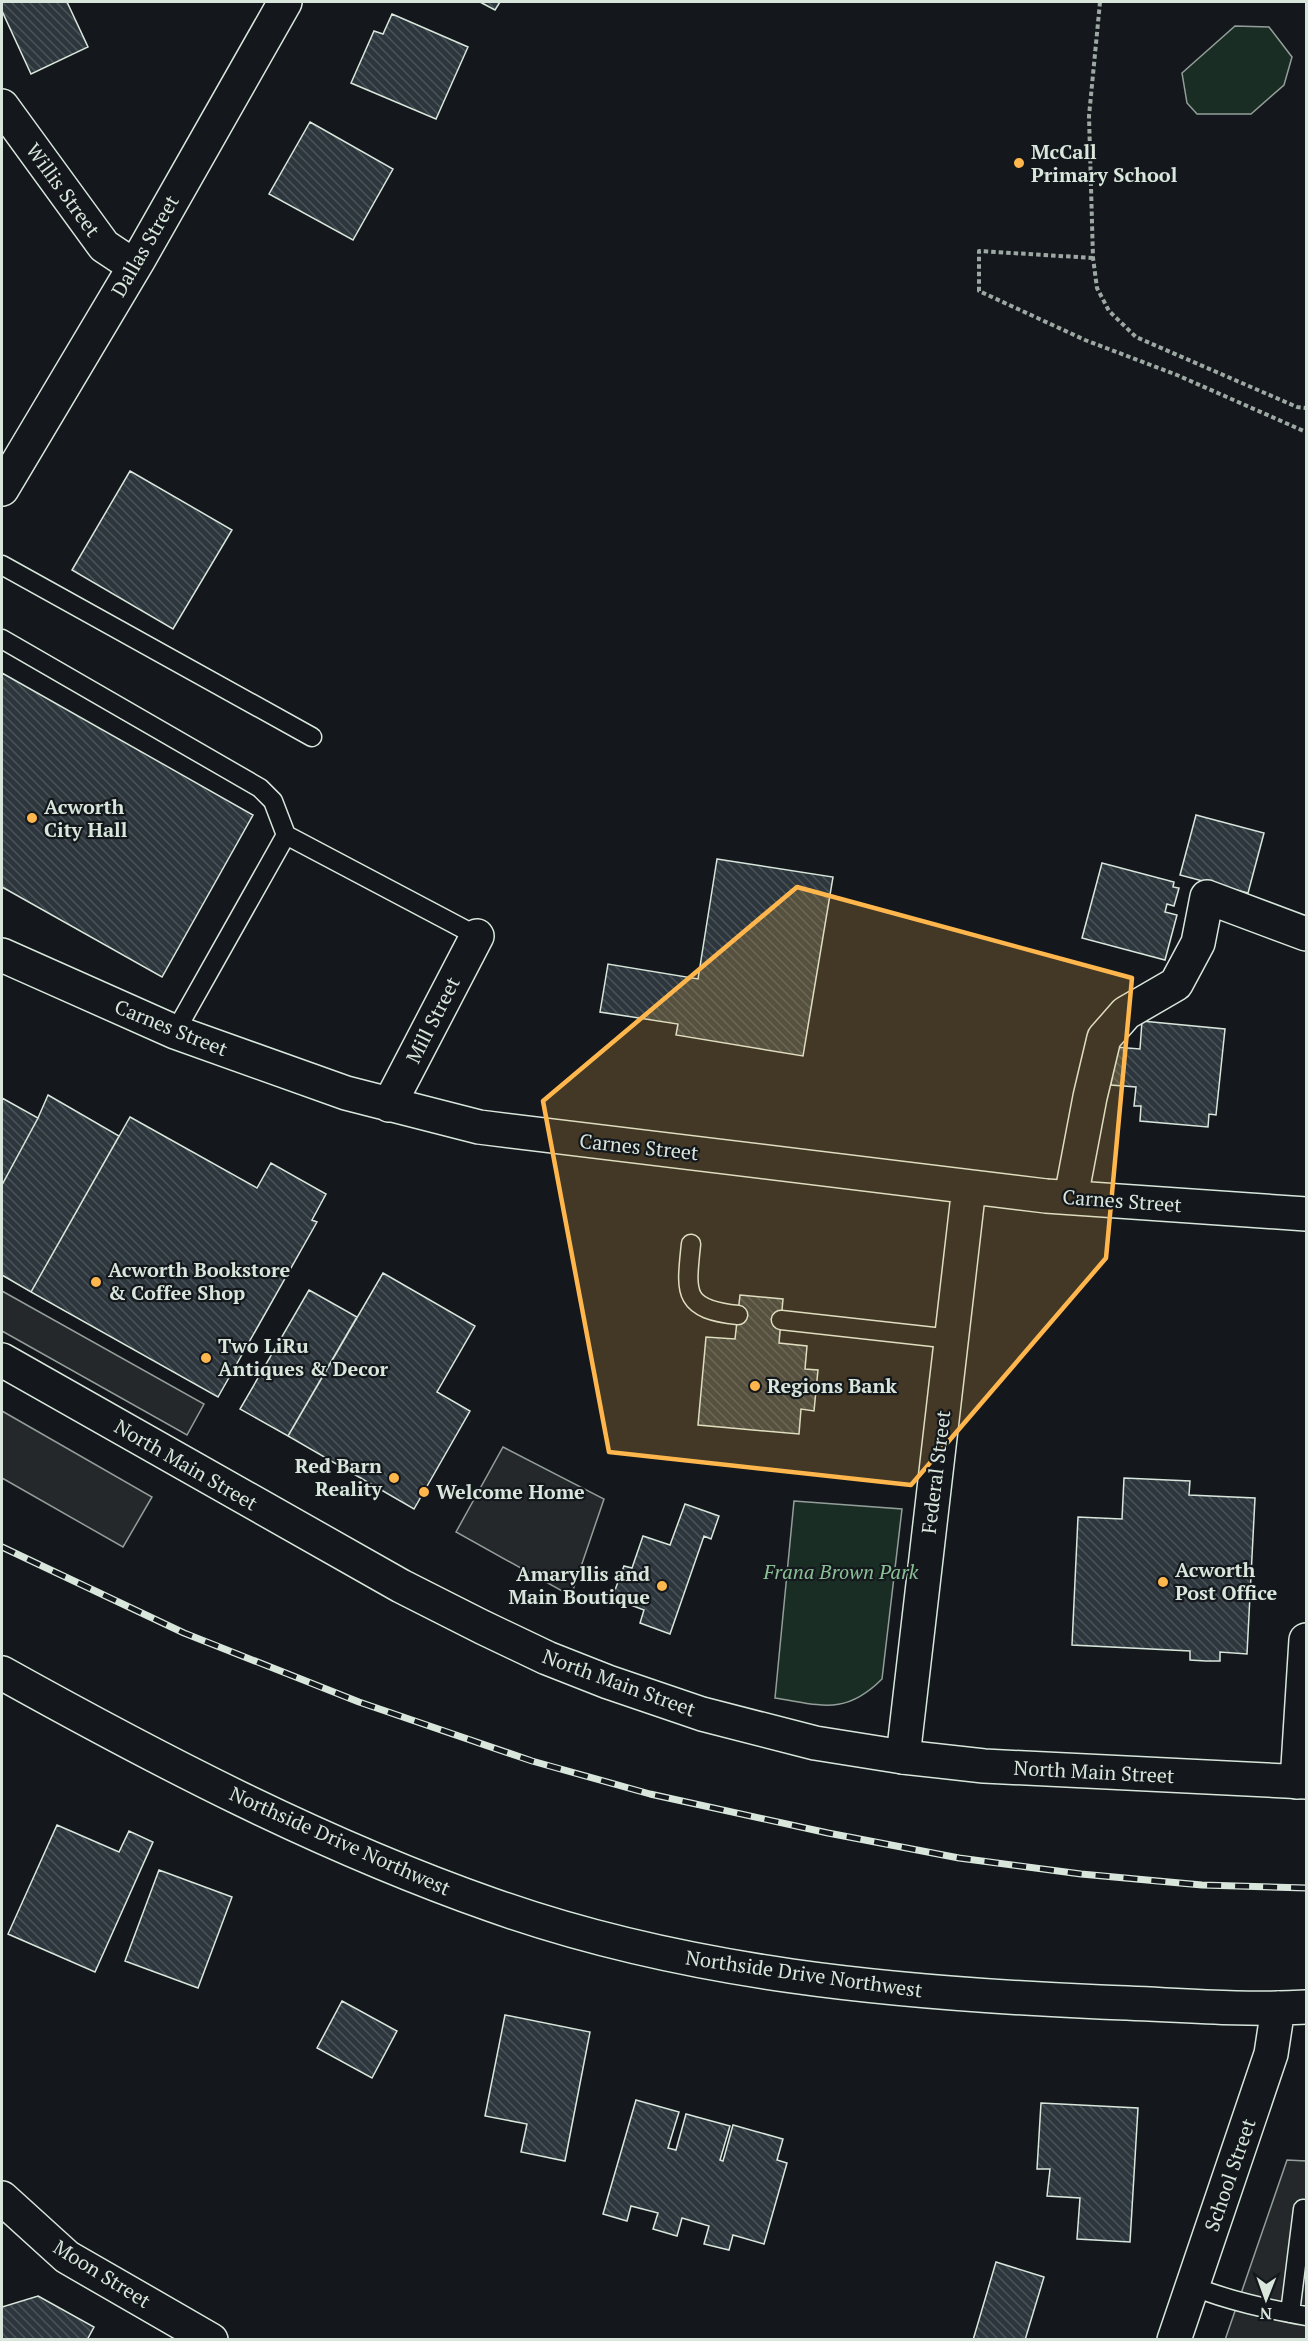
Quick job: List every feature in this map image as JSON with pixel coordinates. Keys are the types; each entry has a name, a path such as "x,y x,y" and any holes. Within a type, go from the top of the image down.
{"street":[{"name":"Dallas Street","path":"2,489 134,266 285,2"},
{"name":"Willis Street","path":"2,106 104,246 134,266"},
{"path":"1071,1197 1104,1038 1126,1013 1176,984 1198,944 1207,897 1306,934"},
{"name":"Mill Street","path":"389,1105 477,936"},
{"name":"Carnes Street","path":"2,955 175,1032 346,1093 479,1127 529,1135 969,1187 1071,1197 1306,1214"},
{"name":"Federal Street","path":"903,1757 969,1187"},
{"name":"North Main Street","path":"2,1360 401,1586 547,1658 628,1690 735,1723 815,1743 903,1757 984,1766 1302,1782"},
{"path":"1302,1782 1306,1640"},
{"name":"Northside Drive Northwest","path":"2,1673 256,1807 391,1868 493,1906 598,1938 746,1970 820,1980 1032,1999 1292,2008"},
{"name":"School Street","path":"1174,2340 1271,2054 1292,2008"},
{"name":"Moon Street","path":"2,2198 67,2257 211,2340"}],"lane":[{"path":"2,565 312,737"},
{"path":"2,639 260,788 273,801 286,835 477,936"},
{"path":"175,1032 286,835"},
{"path":"691,1244 688,1272 690,1294 696,1302 713,1312 738,1315"},
{"path":"781,1320 952,1339"},
{"path":"1192,2286 1215,2295 1298,2314 1303,2210"}],"path":[{"path":"1100,2 1089,116 1093,258 1097,288 1109,311 1136,337 1297,407 1306,408"},
{"path":"1093,258 979,251 979,291 1086,340 1177,375 1306,432"}],"highlighted area":[{"path":"797,887 1132,978 1106,1258 911,1485 609,1452 543,1101"}],"green space":[{"path":"1235,26 1269,27 1292,57 1284,85 1251,114 1197,114 1187,103 1182,73"},
{"name":"Frana Brown Park","path":"794,1501 902,1509 882,1679 869,1691 844,1703 819,1705 775,1698"}],"shaded area":[{"path":"2,1291 204,1404 187,1435 2,1331"},
{"path":"2,1411 152,1497 123,1547 2,1478"},
{"path":"503,1447 604,1499 571,1596 456,1532"},
{"path":"1287,2160 1306,2161 1306,2339 1225,2340"}],"building":[{"path":"2,2 67,2 88,47 31,74 2,11"},
{"path":"480,2 500,2 495,10"},
{"path":"392,14 468,47 436,119 351,83 374,31 383,34"},
{"path":"310,122 393,169 353,240 269,194"},
{"path":"130,471 232,530 173,629 72,570"},
{"path":"2,673 253,815 162,977 2,887"},
{"path":"1196,815 1264,833 1248,893 1180,875"},
{"path":"717,859 833,877 803,1056 676,1035 678,1024 600,1012 608,964 698,979"},
{"path":"1102,863 1174,882 1173,887 1179,888 1174,906 1167,904 1165,912 1177,915 1165,960 1082,938"},
{"path":"1142,1021 1225,1029 1216,1115 1209,1114 1208,1127 1140,1121 1141,1106 1134,1106 1136,1087 1111,1085 1115,1047 1140,1049"},
{"path":"48,1095 119,1136 31,1292 2,1275 2,1185"},
{"path":"2,1098 38,1118 2,1185"},
{"path":"130,1117 257,1188 271,1163 326,1194 312,1220 317,1222 218,1397 31,1292"},
{"path":"383,1273 475,1326 437,1392 470,1411 414,1509 288,1436"},
{"path":"309,1290 357,1317 288,1436 240,1409"},
{"path":"740,1295 783,1299 779,1343 807,1346 805,1369 818,1370 814,1411 801,1409 799,1434 698,1425 706,1337 735,1339"},
{"name":"Acworth Post Office","path":"1124,1478 1190,1481 1189,1495 1255,1498 1247,1654 1220,1652 1220,1661 1206,1661 1190,1660 1190,1651 1072,1645 1078,1517 1122,1519"},
{"path":"685,1504 719,1516 711,1539 704,1536 670,1634 640,1623 644,1610 612,1598 624,1566 632,1568 643,1536 670,1545"},
{"path":"57,1825 119,1852 129,1831 153,1842 95,1972 8,1934"},
{"path":"159,1870 232,1897 198,1988 125,1961"},
{"path":"342,2001 397,2031 372,2078 317,2048"},
{"path":"505,2015 590,2032 565,2161 521,2152 527,2124 485,2116"},
{"path":"636,2100 679,2112 668,2148 676,2150 686,2114 730,2126 720,2160 723,2161 733,2125 783,2139 777,2160 787,2163 764,2244 733,2235 729,2250 704,2244 709,2226 682,2218 677,2236 653,2229 658,2213 631,2206 627,2221 603,2214"},
{"path":"1041,2103 1138,2108 1130,2242 1077,2239 1080,2198 1047,2196 1050,2169 1037,2169"},
{"path":"996,2262 1044,2277 1025,2340 973,2340"},
{"path":"38,2296 94,2327 87,2340 2,2340 2,2307"}],"railway":[{"path":"2,1547 184,1633 359,1702 532,1761 650,1794 828,1833 959,1858 1081,1874 1202,1885 1306,1888"}],"place":[{"name":"McCall Primary School","path":"1019,163"},
{"name":"Acworth City Hall","path":"32,818"},
{"name":"Acworth Bookstore & Coffee Shop","path":"96,1282"},
{"name":"Two LiRu Antiques & Decor","path":"206,1358"},
{"name":"Regions Bank","path":"755,1386"},
{"name":"Red Barn Reality","path":"394,1478"},
{"name":"Welcome Home","path":"424,1492"},
{"name":"Acworth Post Office","path":"1163,1582"},
{"name":"Amaryllis and Main Boutique","path":"662,1586"}]}
